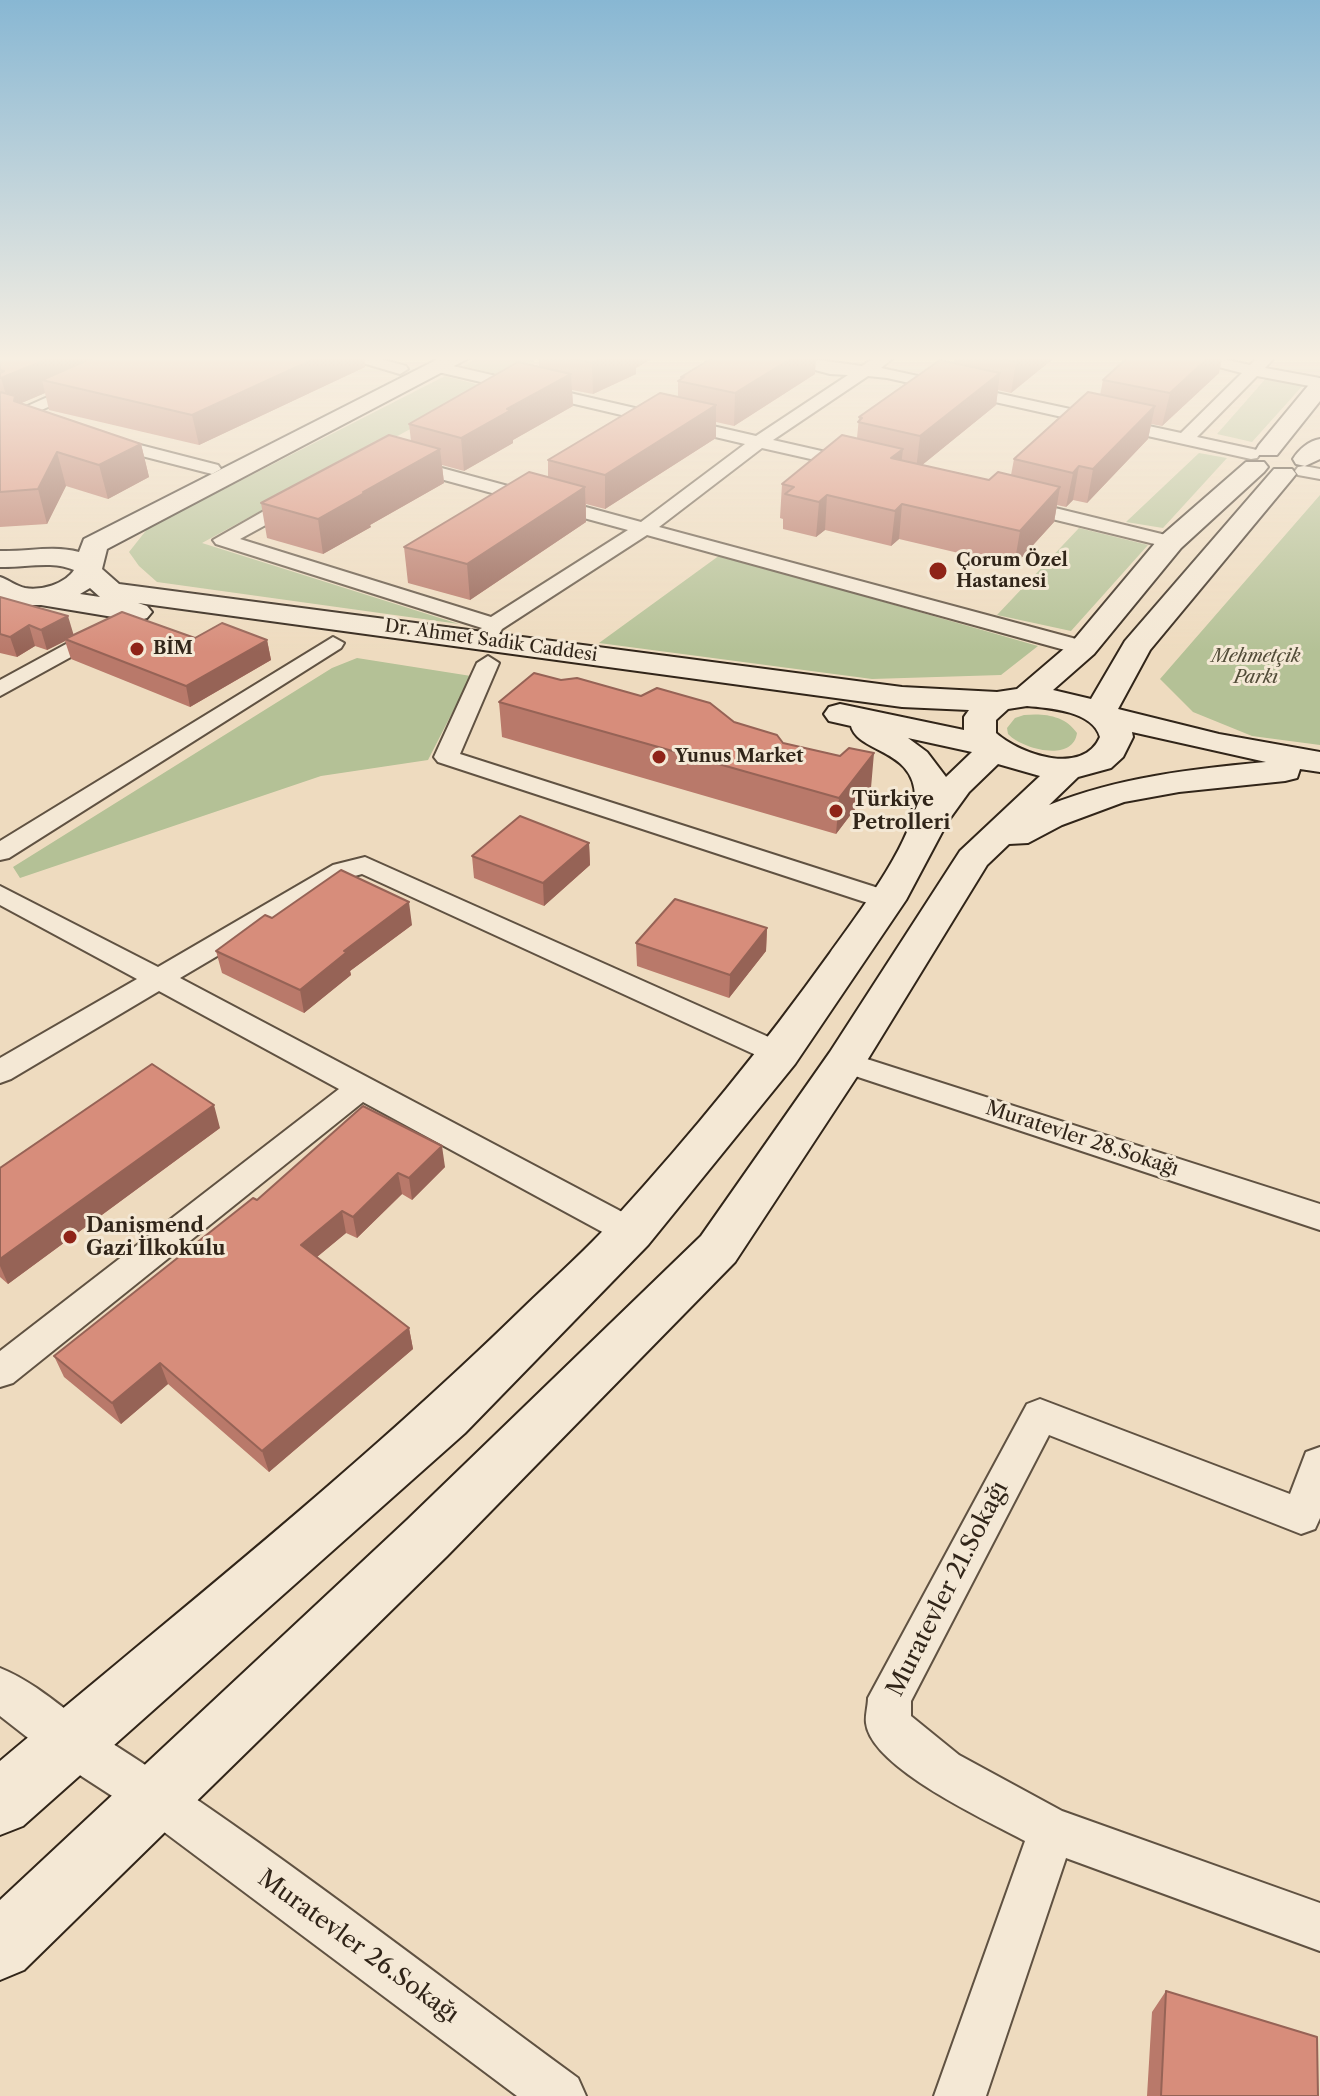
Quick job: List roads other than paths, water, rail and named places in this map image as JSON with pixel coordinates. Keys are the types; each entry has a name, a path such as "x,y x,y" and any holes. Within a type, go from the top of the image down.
{"street":[{"path":"162,456 212,469"},
{"path":"239,456 14,560 15,565 1,586 25,596 333,643 489,643"},
{"path":"39,596 68,590 79,584 89,572 94,545 260,456"},
{"path":"414,456 642,530 1083,648"},
{"path":"740,456 489,643 446,757 887,900"},
{"path":"823,456 867,467"},
{"path":"1254,456 1284,462"},
{"path":"1257,456 1284,462"},
{"path":"0,1803 446,1417 631,1232 780,1054 887,900 931,820 1001,723 1083,648 1171,542 1284,462"},
{"path":"1099,714 1136,647 1284,462"},
{"path":"316,491 223,540 489,643 837,713 1001,723 1067,700 1099,714 1219,744 1320,762"},
{"path":"1003,501 1171,542"},
{"name":"Dr. Ahmet Sadık Caddesi","path":"14,560 70,558 87,566 89,572 110,591 902,697 1001,723"},
{"path":"0,689 134,612"},
{"path":"0,852 333,643"},
{"path":"837,713 905,751 923,769 932,785 931,820"},
{"path":"0,1946 427,1538 718,1249 845,1062 973,859 1079,766 1102,758 1115,742 1114,732 1099,714"},
{"path":"1001,723 1028,764 1320,773"},
{"path":"973,859 1048,817 1108,794 1157,782 1285,771"},
{"path":"0,1072 342,871 365,865 780,1054"},
{"path":"0,894 631,1232"},
{"name":"Muratevler 28.Sokağı","path":"845,1062 1320,1217"},
{"path":"0,1372 361,1088"},
{"name":"Muratevler 21.Sokağı","path":"1052,1830 965,1784 917,1753 905,1745 888,1724 890,1698 1040,1415 1311,1520 1320,1464"},
{"name":"Muratevler 26.Sokağı","path":"0,1689 71,1743 156,1798 560,2096"},
{"path":"960,2096 1052,1830 1320,1927"}],"place":[{"name":"Çorum Özel Hastanesi","path":"938,571"},
{"name":"BİM","path":"137,649"},
{"name":"Yunus Market","path":"659,757"},
{"name":"Türkiye Petrolleri","path":"836,811"},
{"name":"Danişmend Gazi İlkokulu","path":"70,1237"}],"park label":[{"name":"Mehmetçik Parkı","path":"1256,667"}]}
